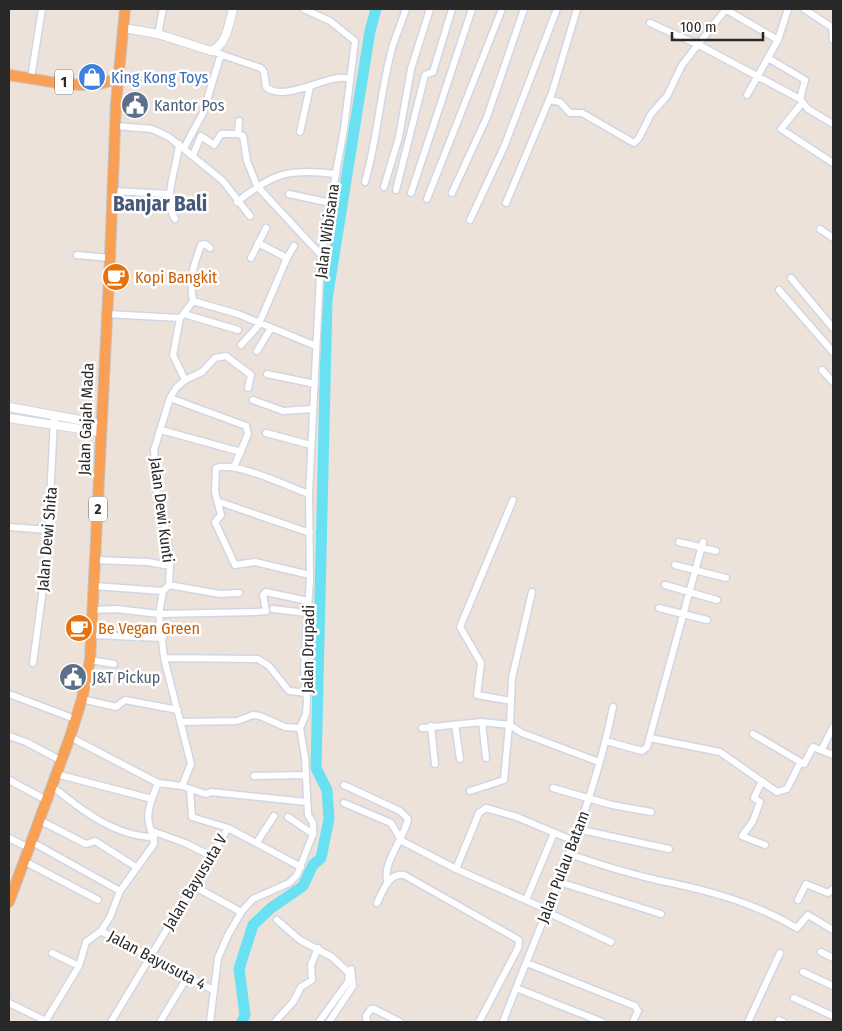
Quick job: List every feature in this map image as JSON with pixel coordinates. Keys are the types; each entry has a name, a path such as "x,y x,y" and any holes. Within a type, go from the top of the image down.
{"highway":[{"path":"118,77 125,9"},
{"name":"1","path":"9,75 94,86 108,83 118,77"},
{"name":"2","path":"116,103 118,77"},
{"path":"94,86 109,93 116,103"},
{"name":"Jalan Gajah Mada","path":"9,902 10,889 31,845 60,760 70,737 82,699 90,660 116,103"}],"street":[{"path":"31,78 42,9"},
{"path":"158,34 163,9"},
{"path":"212,50 217,48 223,40 233,9"},
{"name":"Jalan Wibisana","path":"304,9 330,21 354,39 355,53 349,79 344,129 321,255 313,410"},
{"path":"364,182 373,153 393,46 406,9"},
{"path":"384,187 399,137 411,69 430,9"},
{"path":"396,190 425,75 433,72 452,9"},
{"path":"411,193 472,9"},
{"path":"427,199 502,9"},
{"path":"452,193 487,117 524,9"},
{"path":"470,220 508,138 557,9"},
{"path":"506,203 549,100 577,9"},
{"path":"549,100 560,102 570,113 582,113 634,143 639,138 651,114 667,96 682,65 726,9 778,40"},
{"path":"747,95 778,40 788,9"},
{"path":"804,9 833,27 833,40"},
{"path":"650,23 699,45 801,101 833,124"},
{"path":"124,28 158,34 212,50 261,68 264,72 266,86 271,90 310,87 340,77 349,79"},
{"path":"175,220 170,210 170,194 182,146 203,113 221,54"},
{"path":"768,58 805,80 801,101 781,128 833,163"},
{"path":"300,132 310,87"},
{"path":"238,134 239,121"},
{"path":"116,126 152,129 182,146 223,181 237,202 250,216"},
{"path":"193,155 201,136 214,145 221,134 238,134 243,136 247,161 257,186 321,255"},
{"path":"237,202 270,178 308,170 336,174"},
{"path":"113,191 170,194"},
{"path":"288,194 304,195 331,203"},
{"path":"251,258 266,228"},
{"path":"820,229 833,238"},
{"path":"258,243 287,258"},
{"path":"185,380 173,355 182,316 193,301 190,280 201,245 205,244 210,248"},
{"path":"241,345 256,330 294,246"},
{"path":"77,255 110,258"},
{"path":"791,278 833,328"},
{"path":"779,290 833,352"},
{"path":"193,301 259,322 316,346"},
{"path":"107,314 182,316 238,330"},
{"path":"258,351 271,328"},
{"name":"Jalan Dewi Kunti","path":"163,591 169,585 170,566 167,533 157,497 153,455 170,398 176,388 185,380 202,372 215,358 225,356 252,375 248,388"},
{"path":"822,370 833,382"},
{"path":"267,374 314,384"},
{"path":"170,398 246,426 249,431 234,467"},
{"path":"253,400 283,411 313,410"},
{"path":"9,407 54,415 101,428"},
{"name":"Jalan Drupadi","path":"313,410 310,575 304,668 307,693 306,714 300,728 305,758 308,815 313,823 313,834"},
{"name":"Jalan Dewi Shita","path":"32,663 49,530 54,415"},
{"path":"9,418 54,425 101,428"},
{"path":"161,430 241,452"},
{"path":"266,433 311,445"},
{"path":"310,494 234,467 216,468 217,501 221,515 215,522 235,565 255,562 310,575"},
{"path":"510,701 477,695 481,663 460,627 513,500"},
{"path":"217,501 310,533"},
{"path":"9,527 49,530"},
{"path":"679,542 702,545 716,552"},
{"path":"606,741 642,751 647,747 702,545"},
{"path":"96,560 148,562 170,566"},
{"path":"675,565 726,578"},
{"path":"169,585 220,594 239,594"},
{"path":"665,585 717,600"},
{"path":"94,586 163,591 159,614 164,658 191,764 182,786"},
{"path":"93,610 116,609 159,614 225,614 266,610 264,592 308,600"},
{"path":"470,791 504,780 510,701 518,648 532,592"},
{"path":"659,608 707,620"},
{"path":"273,609 307,613"},
{"path":"92,635 163,638"},
{"path":"164,658 258,659 269,666 289,691 307,693"},
{"path":"90,660 114,664"},
{"path":"9,694 75,719"},
{"path":"82,699 116,707 125,700 178,710"},
{"name":"Jalan Pulau Batam","path":"503,1022 559,882 589,799 606,741 613,707"},
{"path":"181,722 237,721 260,716 285,727 300,728"},
{"path":"482,722 486,758"},
{"path":"422,728 482,722 509,725 522,733 599,762"},
{"path":"455,725 460,759"},
{"path":"431,726 435,764"},
{"path":"822,749 833,727"},
{"path":"754,734 804,764 813,747 833,755"},
{"path":"9,736 26,742 60,760"},
{"path":"70,737 158,783 182,786 206,794 211,792 307,802"},
{"path":"650,738 720,752 777,792 787,789 800,762"},
{"path":"56,774 89,784 152,798"},
{"path":"254,776 306,775"},
{"path":"9,780 46,800"},
{"path":"762,781 754,798 760,802 753,821 742,836 765,845"},
{"path":"9,1003 45,1022 79,966 86,942 101,931 110,916 120,891 149,852 153,834 148,812 158,783"},
{"path":"344,785 406,816 407,824 388,866 386,876 388,884"},
{"path":"52,786 93,817 139,837 153,834 185,843 210,856"},
{"path":"553,788 589,799 651,812"},
{"path":"190,789 192,817 228,828"},
{"path":"344,803 391,824 400,839 456,869 526,900 612,942"},
{"path":"456,869 482,809 486,808 517,817 574,841"},
{"path":"257,842 274,816"},
{"path":"210,1022 218,958 241,912 253,899 289,883 301,867 313,834 288,817"},
{"path":"40,820 86,844 95,842 136,867"},
{"name":"Jalan Bayusuta V","path":"112,1022 192,885 228,828 301,867"},
{"path":"578,829 669,849"},
{"path":"526,900 554,833"},
{"path":"9,838 31,845 120,891"},
{"path":"569,854 639,875 718,893 766,911 797,928 808,915 832,927"},
{"path":"24,861 98,900"},
{"path":"377,903 388,884 397,874 404,875 519,940 518,948 479,1022"},
{"path":"559,882 661,914"},
{"path":"798,900 806,884 828,893 833,889"},
{"path":"192,885 241,912"},
{"path":"277,920 300,940 318,948 344,966 349,975 346,984 319,1022"},
{"name":"Jalan Bayusuta 4","path":"101,931 213,990"},
{"path":"274,1022 291,1005 301,987 312,980 311,964 318,948"},
{"path":"821,952 833,958"},
{"path":"52,953 79,966"},
{"path":"748,1022 780,953"},
{"path":"328,1022 353,986 353,972 337,954"},
{"path":"527,963 636,1006 638,1010 633,1022"},
{"path":"803,972 833,986"},
{"path":"160,1022 188,976"},
{"path":"516,988 602,1022"},
{"path":"794,998 833,1016 831,1022"},
{"path":"367,1022 366,1016 371,1009 400,1022"}],"waterway":[{"path":"242,1022 245,1015 239,969 253,925 271,908 303,886 313,865 321,858 329,819 327,790 316,768 327,299 370,31 376,9"}],"place":[{"name":"King Kong Toys","path":"92,77"},
{"name":"Kantor Pos","path":"135,105"},
{"name":"Kopi Bangkit","path":"116,277"},
{"name":"Be Vegan Green","path":"79,628"},
{"name":"J&T Pickup","path":"73,677"}],"district":[{"name":"Banjar Bali","path":"160,204"}]}
